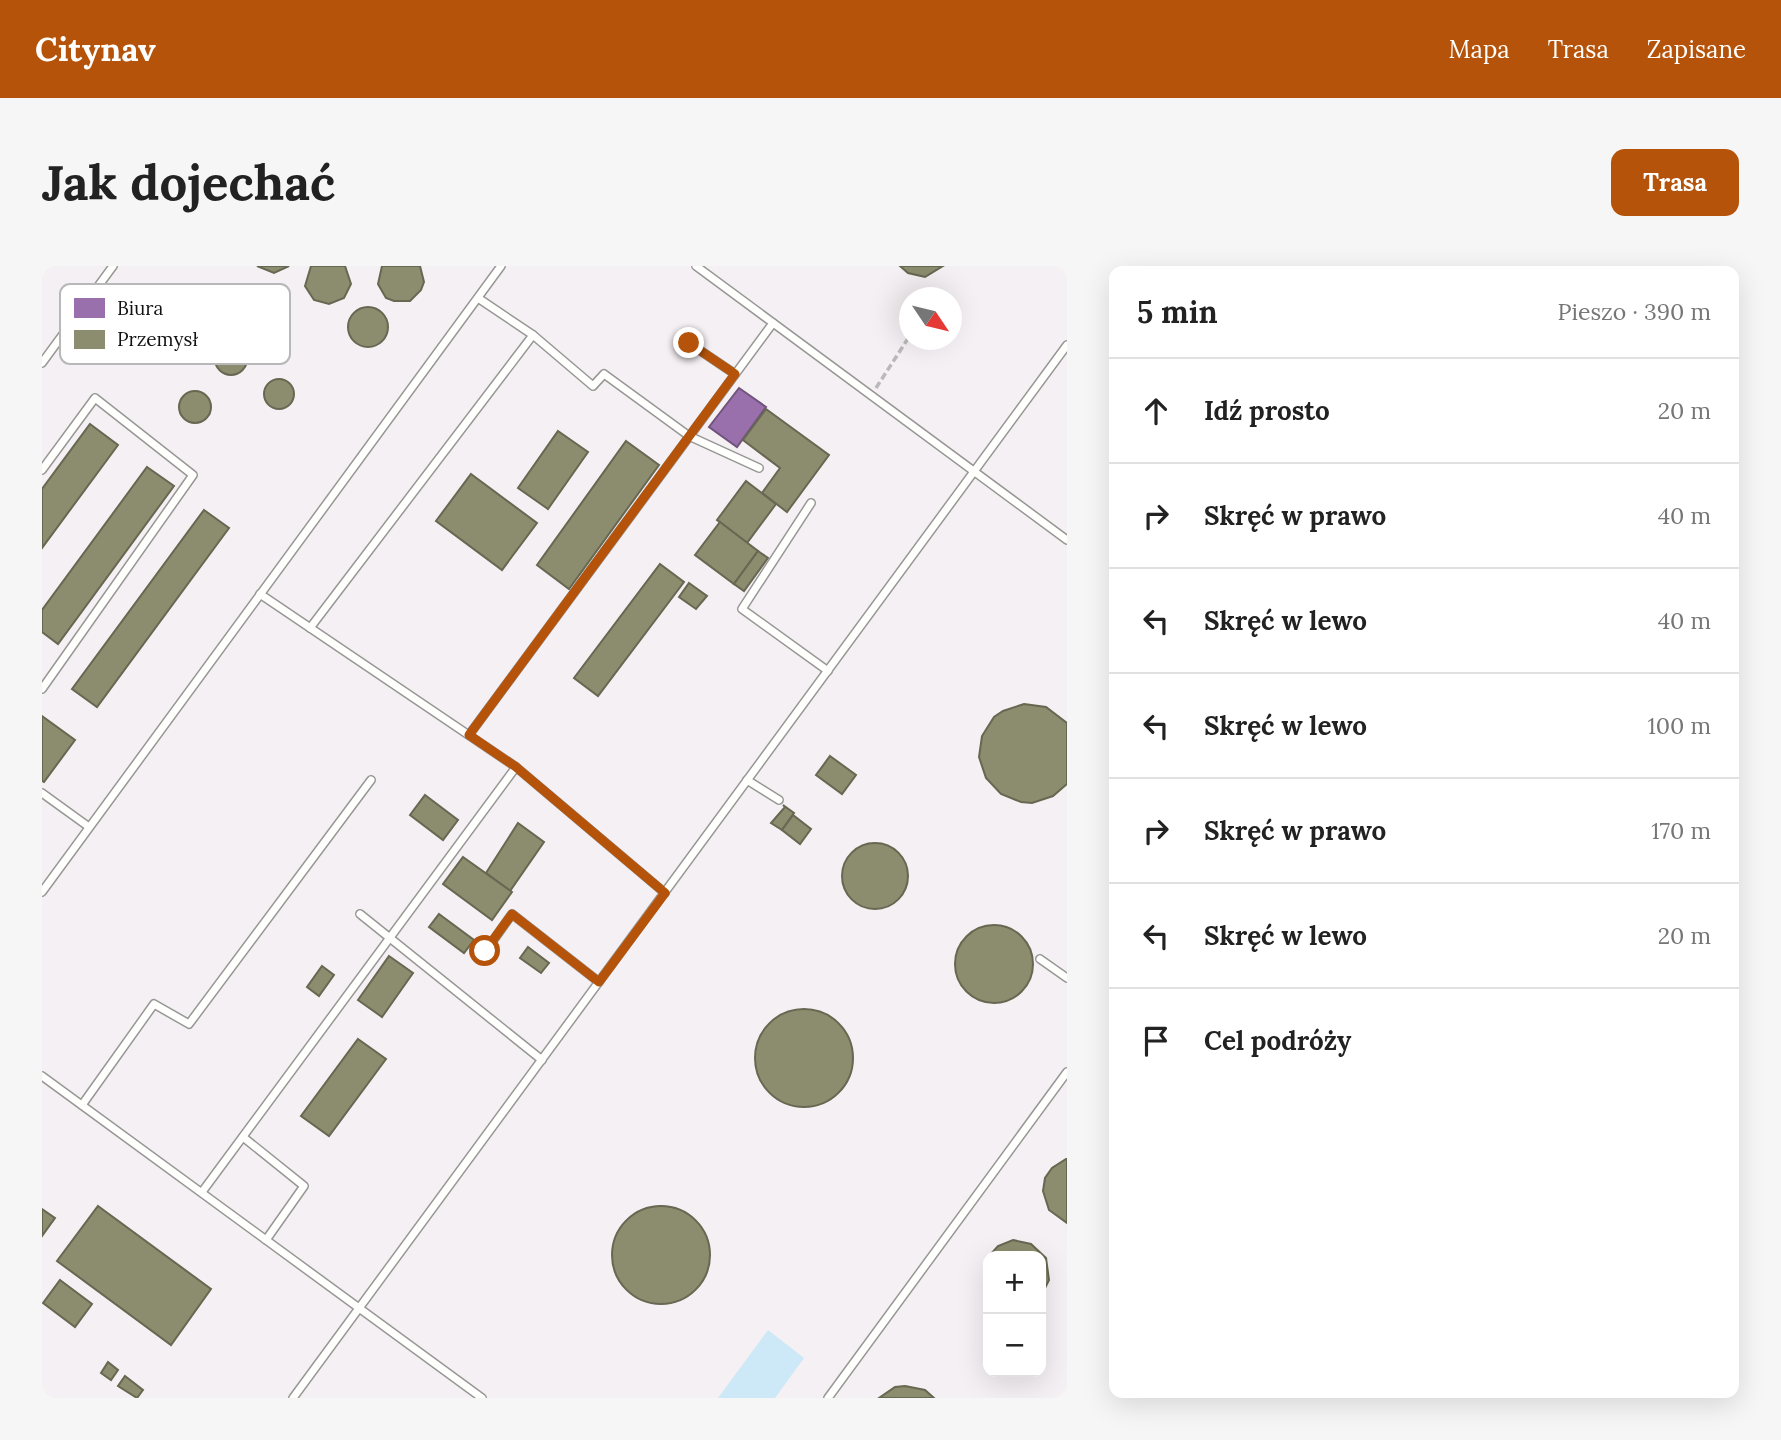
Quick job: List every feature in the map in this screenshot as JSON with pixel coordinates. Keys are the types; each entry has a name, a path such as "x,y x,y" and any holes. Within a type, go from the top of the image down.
{"lane":[{"path":"100,284 113,266"},
{"path":"42,892 501,266"},
{"path":"696,266 1067,540"},
{"path":"478,298 533,335 593,386 604,374 689,436 759,468"},
{"path":"469,735 773,323"},
{"path":"310,628 533,335"},
{"path":"42,363 60,338"},
{"path":"689,343 735,374"},
{"path":"293,1398 1067,345"},
{"path":"42,470 94,398 192,475 42,689"},
{"path":"811,503 742,609 828,671"},
{"path":"260,594 516,767 665,893"},
{"path":"202,1192 516,767"},
{"path":"82,1105 154,1004 189,1024 371,780"},
{"path":"747,780 779,800"},
{"path":"42,793 89,827"},
{"path":"360,914 542,1060"},
{"path":"485,951 512,914 599,982"},
{"path":"1040,959 1067,978"},
{"path":"828,1398 1067,1072"},
{"path":"42,1076 482,1398"},
{"path":"1059,1083 1067,1089"},
{"path":"243,1137 304,1186 267,1240"}],"path":[{"path":"872,396 901,350"}],"shaded area":[{"path":"42,266 1067,266 1067,1398 42,1398"}],"water":[{"path":"768,1330 804,1358 775,1398 718,1398"}],"building: Biura":[{"path":"739,388 766,407 737,447 709,427"}],"building: Przemysł":[{"path":"257,266 289,266 274,273"},
{"path":"311,266 345,266 351,284 344,298 329,304 314,300 305,286"},
{"path":"382,266 420,266 424,282 421,290 410,301 386,298 378,284"},
{"path":"900,266 943,266 925,277 908,273"},
{"path":"368,307 382,313 388,327 382,341 368,347 354,341 348,327 354,313"},
{"path":"245,364 242,370 231,375 220,370 217,365"},
{"path":"279,379 290,383 294,394 290,405 279,409 268,405 264,394 268,383"},
{"path":"195,391 206,396 211,407 206,418 195,423 184,418 179,407 184,396"},
{"path":"766,409 829,455 787,512 762,493 780,468 743,440"},
{"path":"90,424 118,445 42,548 42,489"},
{"path":"558,431 588,452 548,509 518,488"},
{"path":"626,441 659,465 569,589 537,565"},
{"path":"147,467 174,486 58,644 42,632 42,610"},
{"path":"471,474 537,523 502,570 436,521"},
{"path":"746,481 776,504 747,543 717,520"},
{"path":"204,510 229,528 97,707 72,689"},
{"path":"720,522 758,551 734,584 695,555"},
{"path":"758,551 768,558 744,591 734,584"},
{"path":"660,564 684,582 598,696 574,678"},
{"path":"689,583 707,596 696,609 679,597"},
{"path":"1024,704 1046,707 1067,723 1067,784 1053,796 1032,803 1021,802 1001,794 986,778 979,757 982,736 994,717"},
{"path":"42,716 75,740 44,782 42,781"},
{"path":"830,756 856,775 842,794 816,775"},
{"path":"425,795 458,820 443,840 410,815"},
{"path":"783,805 794,813 782,830 771,823 785,807"},
{"path":"793,815 811,829 800,844 782,830"},
{"path":"518,823 544,842 510,891 486,873"},
{"path":"875,843 888,846 898,853 905,863 908,876 905,889 898,899 888,906 875,909 862,906 852,899 845,889 842,876 845,863 852,853 862,846"},
{"path":"463,857 512,892 492,920 443,884"},
{"path":"439,914 474,940 464,953 429,927"},
{"path":"986,925 1002,925 1016,931 1027,942 1033,956 1033,972 1027,986 1016,997 1002,1003 986,1003 972,997 961,986 955,972 955,956 961,942 972,931"},
{"path":"528,947 549,963 541,973 520,958"},
{"path":"389,956 413,973 382,1017 358,1000"},
{"path":"322,966 334,975 319,996 307,987"},
{"path":"804,1009 823,1013 839,1023 849,1039 853,1058 849,1077 839,1093 823,1103 804,1107 785,1103 769,1093 759,1077 755,1058 759,1039 769,1023 785,1013"},
{"path":"358,1039 386,1059 329,1136 301,1116"},
{"path":"1067,1159 1067,1223 1049,1210 1043,1191 1045,1178 1052,1168"},
{"path":"98,1206 211,1289 171,1345 57,1261"},
{"path":"661,1206 680,1210 696,1220 706,1236 710,1255 706,1274 696,1290 680,1300 661,1304 642,1300 626,1290 616,1274 612,1255 616,1236 626,1220 642,1210"},
{"path":"42,1209 55,1218 42,1236"},
{"path":"1013,1240 1031,1244 1038,1251 994,1251 998,1246"},
{"path":"1046,1258 1049,1280 1046,1286"},
{"path":"60,1280 92,1304 75,1327 43,1303"},
{"path":"108,1362 118,1370 111,1380 101,1373"},
{"path":"125,1376 143,1390 137,1398 118,1386"},
{"path":"895,1387 925,1390 934,1398 879,1398"}],"route":[{"path":"485,951 512,914 599,982 665,893 516,767 469,735 735,374 689,343"}]}
